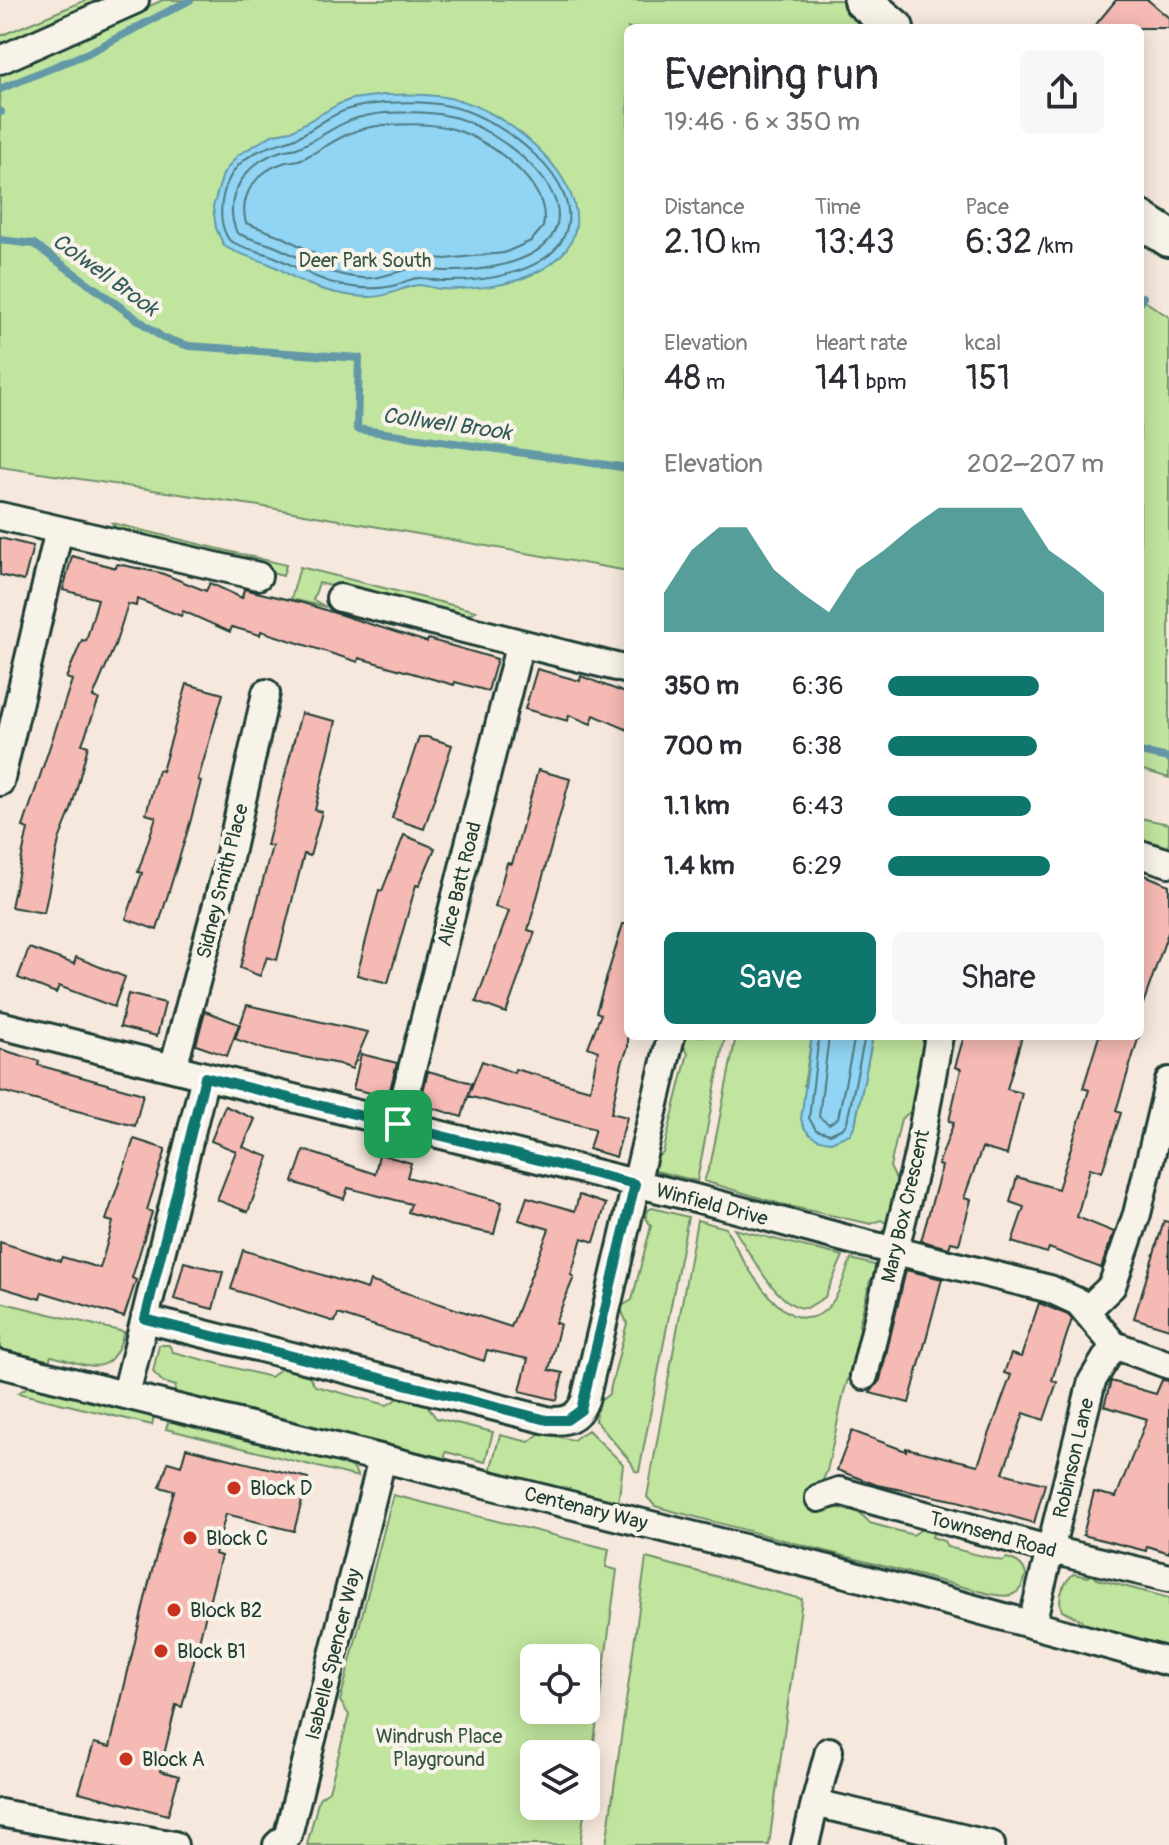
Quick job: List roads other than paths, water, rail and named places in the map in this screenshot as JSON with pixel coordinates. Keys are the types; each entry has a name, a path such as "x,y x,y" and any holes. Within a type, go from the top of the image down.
{"street":[{"path":"0,60 135,0"},
{"path":"862,0 890,24"},
{"path":"1144,222 1169,238"},
{"path":"0,516 258,576"},
{"path":"0,782 59,530"},
{"path":"340,598 624,669"},
{"name":"Alice Batt Road","path":"398,1124 520,643"},
{"name":"Sidney Smith Place","path":"173,1068 227,867 266,693"},
{"path":"1144,855 1169,863"},
{"name":"Winfield Drive","path":"0,1025 1050,1289 1068,1296 1087,1310 1114,1345"},
{"path":"145,1319 547,1420 567,1420 581,1410 585,1400 670,1040"},
{"name":"Mary Box Crescent","path":"864,1376 927,1114 938,1040"},
{"path":"126,1394 205,1077"},
{"path":"1087,1310 1112,1286 1137,1214 1169,1081"},
{"path":"1114,1345 1169,1365"},
{"name":"Robinson Lane","path":"1032,1623 1092,1381 1114,1345"},
{"name":"Centenary Way","path":"0,1364 796,1560 1169,1662"},
{"name":"Isabelle Spencer Way","path":"277,1845 288,1835 382,1459"},
{"name":"Townsend Road","path":"819,1498 839,1491 1051,1550 1169,1578"},
{"path":"805,1845 829,1751"},
{"path":"815,1803 991,1845"},
{"path":"0,1813 174,1845"}],"water":[{"path":"383,95 429,95 462,101 499,118 525,137 549,160 566,185 576,210 574,235 558,258 526,277 496,285 439,289 418,285 384,295 362,297 317,288 224,246 216,228 213,207 223,174 238,155 274,134 291,131 339,104"},
{"path":"811,1040 872,1040 855,1125 850,1134 831,1142 820,1140 805,1129 801,1119"}],"waterway":[{"path":"0,89 88,53 190,0"},
{"name":"Collwell Brook","path":"0,240 34,244 163,338 189,346 359,358 357,429 624,467"},
{"name":"Collwell Brook","path":"1144,753 1169,758"}],"place":[{"name":"Block D","path":"234,1488"},
{"name":"Block C","path":"190,1538"},
{"name":"Block B2","path":"174,1610"},
{"name":"Block B1","path":"161,1651"},
{"name":"Block A","path":"126,1759"}],"park label":[{"name":"Deer Park South","path":"365,260"},
{"name":"Windrush Place Playground","path":"439,1748"}],"water label":[{"name":"Colwell Brook","path":"106,274"}]}
